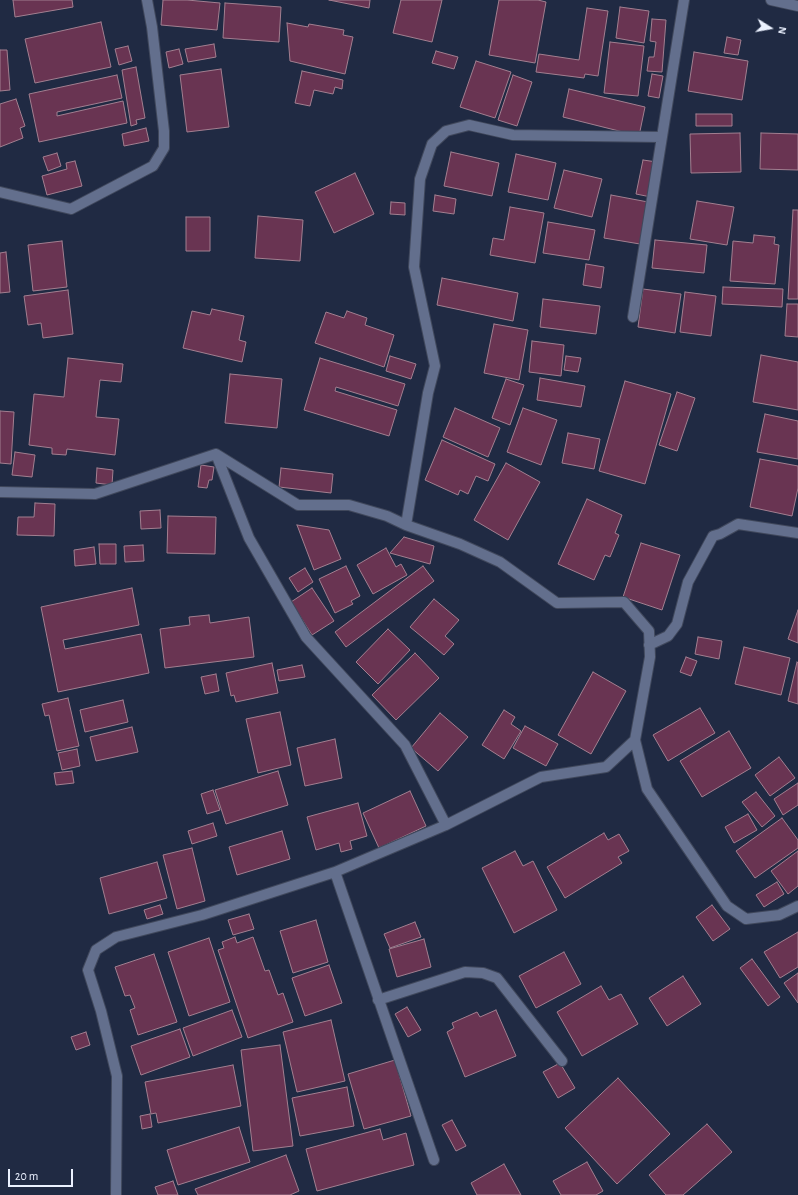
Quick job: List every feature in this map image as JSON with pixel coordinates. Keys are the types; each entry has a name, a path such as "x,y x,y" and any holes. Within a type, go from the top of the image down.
{"street":[{"path":"0,192 71,209 153,166 164,148 164,131 152,27 147,0"},
{"path":"633,317 684,0"},
{"path":"771,0 798,6"},
{"path":"406,525 428,393 435,366 414,268 420,179 432,144 446,131 469,125 514,135 662,137"},
{"path":"216,454 298,505 349,504 387,516 406,525 460,544 500,562 557,603 624,602 649,631 650,657 635,740 648,789 727,906 746,919 779,915 798,906"},
{"path":"0,492 94,494 216,454"},
{"path":"216,454 249,538 306,637 405,746 446,825"},
{"path":"649,645 668,636 677,624 688,582 713,536 720,534 738,524 798,533"},
{"path":"116,1195 117,1076 101,1011 88,970 96,950 116,937 202,915 334,872 446,825 541,777 606,767 635,740"},
{"path":"334,872 434,1160"},
{"path":"378,1000 465,972 483,973 497,978 562,1060"}],"building":[{"path":"13,0 72,0 73,7 15,17"},
{"path":"163,0 187,0 220,3 217,30 161,25"},
{"path":"329,0 370,0 369,8"},
{"path":"401,0 442,0 432,42 393,33"},
{"path":"499,0 538,0 546,2 535,63 489,55"},
{"path":"225,3 281,7 279,42 223,38"},
{"path":"620,7 649,11 644,43 616,38"},
{"path":"587,8 608,11 598,76 585,74 584,78 536,72 539,54 579,60"},
{"path":"652,19 666,20 662,72 647,71 649,57 654,57 656,42 650,41"},
{"path":"101,22 111,67 35,83 25,39"},
{"path":"287,23 308,27 309,24 344,30 343,35 353,37 345,74 290,61"},
{"path":"727,37 741,40 738,55 724,53"},
{"path":"610,42 644,46 638,96 604,93"},
{"path":"214,44 216,57 188,62 185,49"},
{"path":"128,46 132,61 119,65 115,49"},
{"path":"179,49 183,64 169,68 166,52"},
{"path":"0,50 7,50 10,90 0,91"},
{"path":"436,51 458,57 454,69 432,63"},
{"path":"694,52 748,61 742,100 688,91"},
{"path":"476,61 511,72 495,118 460,107"},
{"path":"136,67 145,118 136,120 137,124 131,126 122,70"},
{"path":"221,69 229,127 187,132 180,75"},
{"path":"302,71 343,80 342,89 335,87 333,94 314,90 310,106 295,103"},
{"path":"652,74 663,76 659,98 648,96"},
{"path":"117,75 122,98 57,112 57,116 123,101 127,123 39,142 29,94"},
{"path":"513,75 532,82 517,126 498,120"},
{"path":"569,89 645,107 639,136 563,117"},
{"path":"16,99 25,126 20,128 23,138 0,147 0,104"},
{"path":"696,114 732,114 732,126 696,126"},
{"path":"146,128 149,141 124,146 122,134"},
{"path":"740,133 741,172 691,173 690,134"},
{"path":"761,133 798,134 798,170 760,169"},
{"path":"451,152 499,163 492,196 444,186"},
{"path":"57,153 61,166 48,171 43,157"},
{"path":"516,154 556,163 548,200 508,192"},
{"path":"643,160 657,162 651,197 636,194"},
{"path":"75,161 82,186 47,195 42,176 67,169 66,163"},
{"path":"564,170 602,179 592,217 554,208"},
{"path":"355,173 374,214 334,233 315,192"},
{"path":"435,195 456,199 454,214 433,211"},
{"path":"611,195 648,202 640,244 604,238"},
{"path":"697,201 734,207 727,245 690,239"},
{"path":"391,202 405,203 405,215 390,214"},
{"path":"510,207 544,213 535,263 490,255 493,238 504,240"},
{"path":"793,210 798,210 798,299 788,299"},
{"path":"258,216 303,220 300,261 255,258"},
{"path":"186,217 210,217 210,251 186,251"},
{"path":"548,222 595,230 589,260 543,253"},
{"path":"754,235 775,237 774,244 779,245 775,284 730,281 733,241 753,243"},
{"path":"655,240 707,245 704,273 652,268"},
{"path":"62,241 67,287 33,291 28,245"},
{"path":"6,252 10,292 0,293 0,253"},
{"path":"586,264 604,267 601,288 583,285"},
{"path":"442,278 518,293 513,321 437,305"},
{"path":"723,287 783,289 782,307 722,304"},
{"path":"643,289 681,294 675,333 638,327"},
{"path":"68,290 73,334 43,338 41,323 28,325 24,296"},
{"path":"685,292 716,296 711,336 680,332"},
{"path":"543,299 600,306 596,334 540,327"},
{"path":"787,304 798,304 798,337 785,336"},
{"path":"212,309 244,316 239,340 246,342 242,362 183,348 192,311 210,315"},
{"path":"347,311 367,318 365,325 394,335 384,367 315,343 326,312 344,318"},
{"path":"494,324 528,330 519,380 484,373"},
{"path":"532,341 564,345 561,376 529,372"},
{"path":"761,355 798,362 798,410 753,402"},
{"path":"390,356 416,364 411,379 386,371"},
{"path":"566,356 581,358 578,372 564,370"},
{"path":"68,358 123,364 121,382 100,380 96,417 119,419 115,455 67,449 66,455 52,454 52,448 29,445 34,394 64,397"},
{"path":"320,358 405,384 398,406 336,387 335,391 397,410 389,436 304,410"},
{"path":"230,374 282,379 277,428 225,423"},
{"path":"540,378 585,386 581,407 537,400"},
{"path":"506,379 524,385 510,425 492,418"},
{"path":"625,381 671,394 645,484 599,471"},
{"path":"677,392 695,398 677,451 659,445"},
{"path":"455,408 500,428 488,457 443,437"},
{"path":"523,408 557,420 541,465 507,452"},
{"path":"0,411 14,412 11,464 0,463"},
{"path":"765,414 798,421 798,459 757,452"},
{"path":"568,433 600,439 594,469 562,463"},
{"path":"442,440 495,464 488,481 476,476 468,494 460,490 458,495 425,480"},
{"path":"15,452 35,455 32,477 12,475"},
{"path":"760,459 798,466 798,488 792,516 750,507"},
{"path":"506,463 540,482 508,540 474,520"},
{"path":"201,465 214,467 212,480 209,480 207,488 198,487"},
{"path":"97,468 113,470 112,485 96,483"},
{"path":"281,468 333,474 331,493 279,487"},
{"path":"587,499 622,515 615,533 619,535 610,557 605,555 594,580 558,564"},
{"path":"35,503 55,504 54,536 17,535 18,517 34,517"},
{"path":"160,510 161,528 141,529 140,511"},
{"path":"168,516 216,517 215,554 167,553"},
{"path":"297,525 329,530 341,559 314,570"},
{"path":"404,537 434,546 430,564 390,553"},
{"path":"641,543 680,555 662,610 623,597"},
{"path":"99,544 116,544 116,564 100,564"},
{"path":"143,545 144,561 125,562 124,546"},
{"path":"94,547 96,564 75,566 74,550"},
{"path":"386,548 396,567 401,564 407,575 373,594 357,565"},
{"path":"346,566 360,596 351,601 353,604 335,613 319,579"},
{"path":"423,566 434,581 346,647 335,632"},
{"path":"305,568 313,582 298,592 289,578"},
{"path":"132,588 139,625 63,640 65,649 141,634 149,673 58,692 41,607"},
{"path":"312,588 334,621 312,635 291,602"},
{"path":"434,599 459,620 445,636 454,644 444,655 410,627"},
{"path":"798,610 798,643 788,639"},
{"path":"209,615 210,623 249,617 254,657 165,668 160,629 190,625 189,617"},
{"path":"388,629 410,650 378,684 356,662"},
{"path":"698,637 722,641 719,659 695,654"},
{"path":"744,647 790,658 781,695 735,684"},
{"path":"415,653 439,678 396,720 372,695"},
{"path":"686,657 697,661 691,676 680,672"},
{"path":"797,662 798,663 798,704 788,701"},
{"path":"272,663 278,693 236,702 234,695 231,696 226,673"},
{"path":"302,665 305,677 279,681 277,670"},
{"path":"593,672 626,691 591,754 558,735"},
{"path":"216,674 219,691 205,694 201,677"},
{"path":"68,698 79,746 57,751 49,715 45,716 42,704"},
{"path":"123,700 128,722 85,732 80,710"},
{"path":"700,708 715,733 668,761 653,735"},
{"path":"504,710 515,717 511,724 521,731 504,759 482,745"},
{"path":"280,712 291,765 258,773 246,719"},
{"path":"440,713 468,737 438,771 411,748"},
{"path":"525,726 558,744 546,766 513,748"},
{"path":"132,727 138,752 96,761 90,737"},
{"path":"729,731 751,768 702,797 680,761"},
{"path":"335,739 342,778 305,786 297,748"},
{"path":"77,749 80,766 62,770 58,753"},
{"path":"779,757 795,778 770,796 755,775"},
{"path":"72,771 74,783 56,785 54,773"},
{"path":"278,771 288,805 226,824 215,790"},
{"path":"798,783 798,805 783,815 774,799"},
{"path":"213,790 220,810 207,814 201,794"},
{"path":"410,791 426,826 379,848 363,813"},
{"path":"756,792 775,816 762,827 742,802"},
{"path":"358,803 367,836 350,841 352,849 341,852 339,843 316,850 307,817"},
{"path":"748,814 757,830 734,843 725,827"},
{"path":"782,818 798,840 798,848 755,878 736,851"},
{"path":"213,823 217,836 192,844 188,831"},
{"path":"282,831 290,859 237,875 229,847"},
{"path":"604,833 608,840 619,834 629,851 618,857 622,863 565,898 547,867"},
{"path":"192,848 205,901 177,909 163,855"},
{"path":"515,851 523,866 533,861 557,910 514,933 482,868"},
{"path":"798,851 798,886 788,894 771,871"},
{"path":"157,862 167,898 109,914 100,878"},
{"path":"777,882 784,894 764,907 756,895"},
{"path":"160,905 163,914 147,919 144,910"},
{"path":"712,905 730,929 713,941 696,917"},
{"path":"249,914 254,929 233,935 228,920"},
{"path":"316,920 328,962 293,973 280,931"},
{"path":"415,922 421,937 390,948 384,934"},
{"path":"798,932 798,967 780,978 764,952"},
{"path":"235,937 237,943 253,937 265,971 269,970 278,995 283,993 293,1022 248,1038 218,950 224,948 222,942"},
{"path":"209,938 230,1002 189,1016 168,952"},
{"path":"424,939 431,967 397,977 389,949"},
{"path":"564,952 581,984 536,1008 519,976"},
{"path":"154,954 177,1022 138,1035 130,1010 135,1008 130,995 125,996 115,967"},
{"path":"752,959 780,997 768,1006 740,968"},
{"path":"329,965 342,1003 305,1016 292,978"},
{"path":"798,973 798,1003 784,983"},
{"path":"683,976 701,1004 667,1026 649,998"},
{"path":"601,986 609,1000 621,994 638,1024 582,1056 557,1012"},
{"path":"407,1007 421,1030 408,1037 395,1014"},
{"path":"232,1010 242,1037 193,1056 183,1028"},
{"path":"496,1010 516,1056 465,1077 447,1032 454,1028 452,1023 477,1012 480,1017"},
{"path":"331,1020 345,1081 297,1092 283,1032"},
{"path":"180,1029 190,1057 141,1075 131,1046"},
{"path":"86,1032 90,1045 76,1050 71,1037"},
{"path":"280,1045 293,1146 253,1151 241,1050"},
{"path":"395,1060 411,1116 364,1129 348,1074"},
{"path":"560,1063 575,1088 558,1098 543,1072"},
{"path":"233,1065 241,1106 158,1123 156,1113 151,1114 145,1082"},
{"path":"618,1078 670,1134 617,1184 565,1128"},
{"path":"347,1087 354,1126 300,1136 292,1098"},
{"path":"150,1114 152,1127 142,1129 140,1116"},
{"path":"452,1120 466,1146 456,1151 442,1125"},
{"path":"707,1124 732,1152 683,1195 666,1195 649,1175"},
{"path":"239,1127 250,1162 178,1185 167,1150"},
{"path":"380,1129 383,1140 406,1133 414,1165 317,1191 306,1149"},
{"path":"286,1155 299,1191 290,1195 198,1195 195,1189"},
{"path":"587,1162 603,1191 596,1195 561,1195 553,1181"},
{"path":"504,1164 521,1195 477,1195 471,1183"},
{"path":"173,1181 178,1195 158,1195 155,1187"}]}
